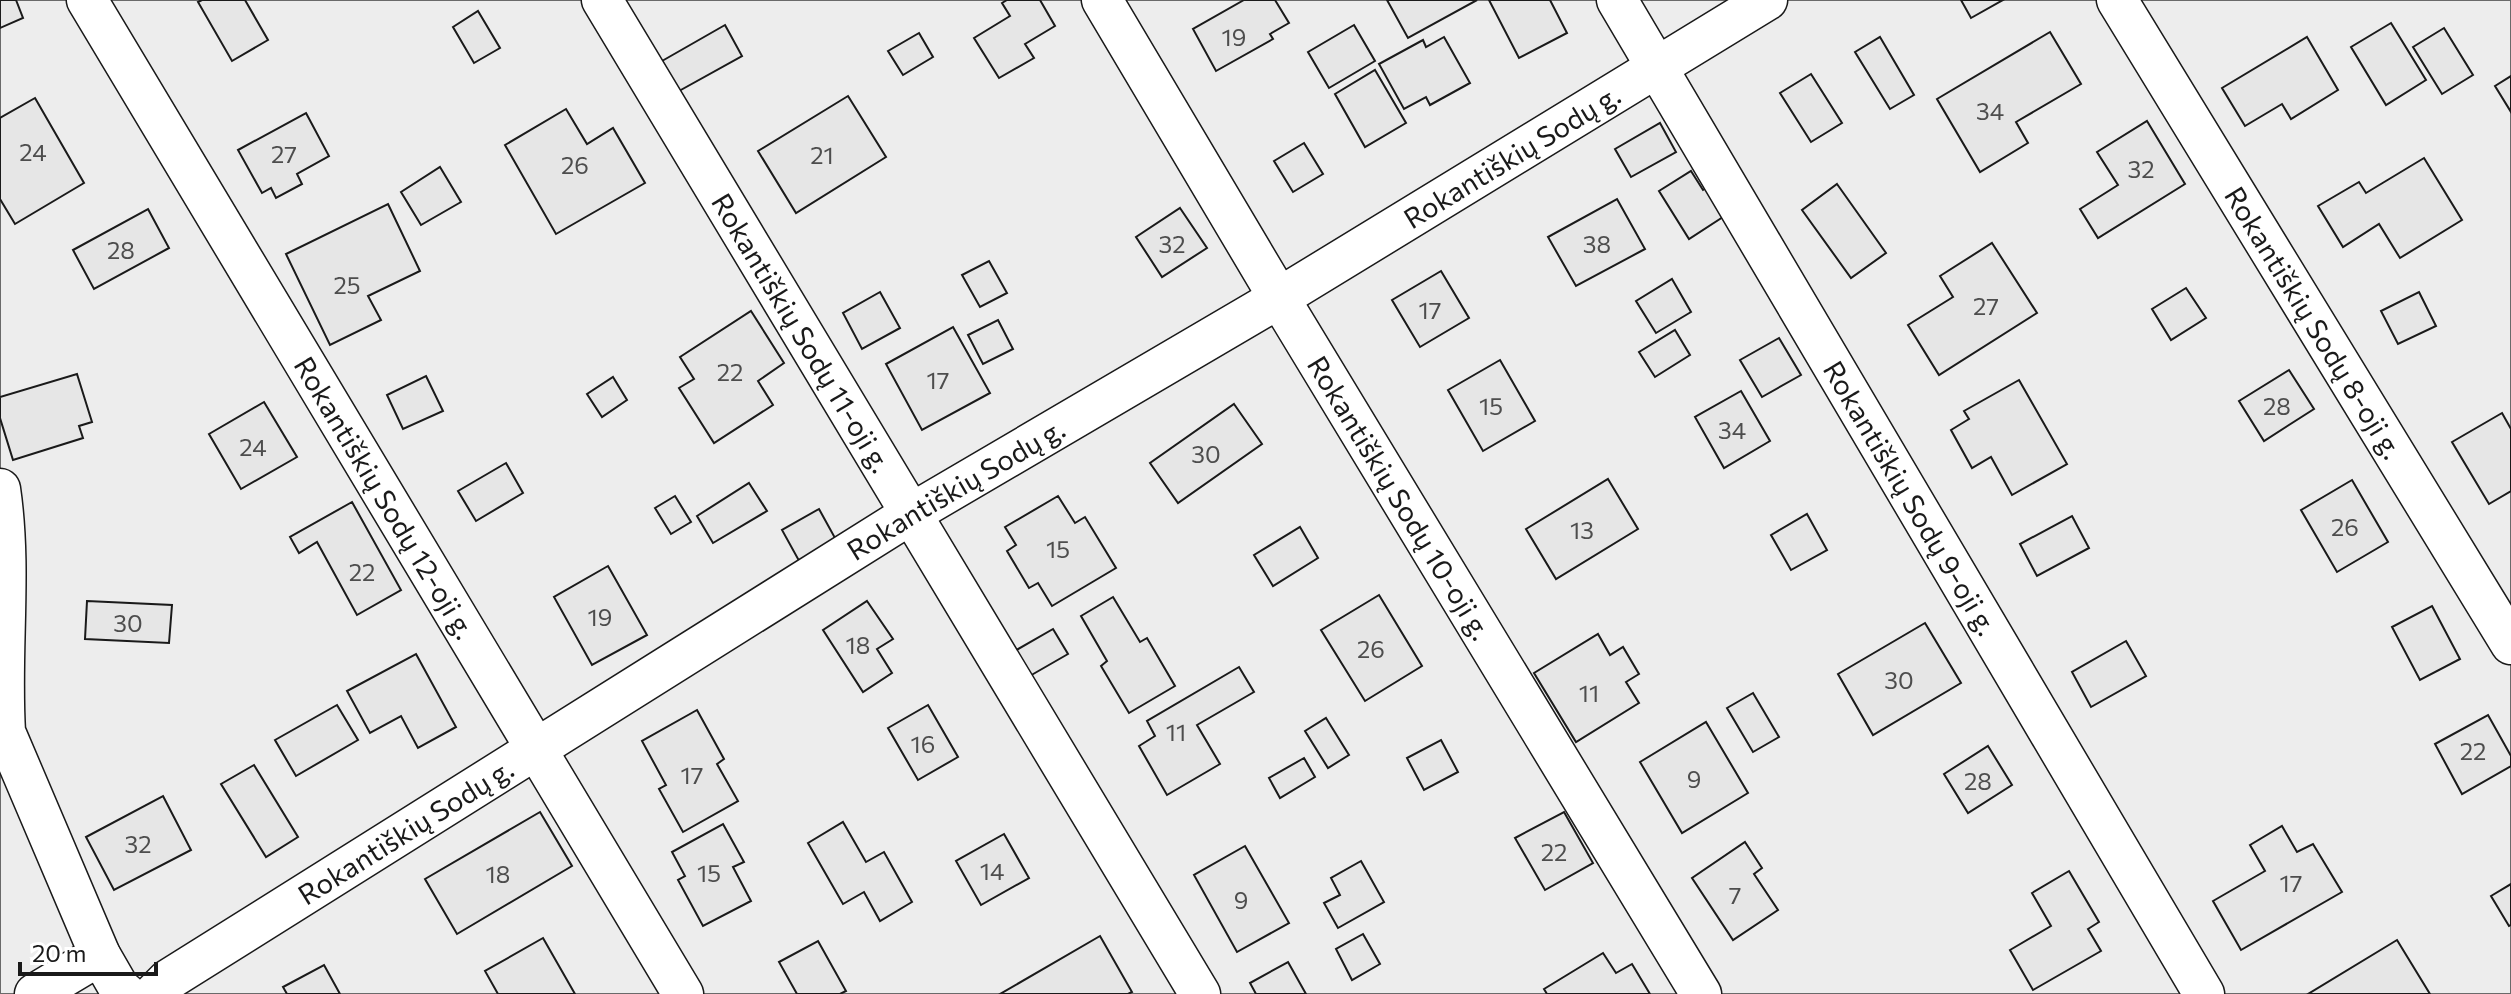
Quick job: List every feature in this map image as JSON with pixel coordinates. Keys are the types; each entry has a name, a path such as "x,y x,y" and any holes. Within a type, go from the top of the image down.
{"street":[{"name":"Rokantiškių Sodų 12-oji g.","path":"87,0 683,994"},
{"name":"Rokantiškių Sodų 11-oji g.","path":"602,0 909,515 1200,994"},
{"name":"Rokantiškių Sodų 10-oji g.","path":"1102,0 1701,994"},
{"name":"Rokantiškių Sodų 9-oji g.","path":"1617,0 2204,994"},
{"name":"Rokantiškių Sodų g.","path":"166,989 909,515 1279,298 1767,0"},
{"name":"Rokantiškių Sodų 8-oji g.","path":"2117,0 2511,644"},
{"path":"0,489 5,526 2,700 5,732 100,955 119,988 126,994"},
{"path":"35,994 57,984 100,955"}],"shaded area":[{"path":"0,0 2511,0 2511,994 0,994"}],"building":[{"path":"0,0 16,0 23,18 0,28"},
{"path":"245,0 268,40 232,61 198,2"},
{"path":"1007,0 1040,0 1055,26 1025,44 1034,58 999,78 974,38 1010,16 1002,3"},
{"path":"1244,0 1275,0 1289,23 1270,34 1273,39 1216,71 1193,29"},
{"path":"1387,0 1477,0 1408,38"},
{"path":"1489,0 1550,0 1567,33 1519,58"},
{"path":"1961,0 2003,0 1971,18"},
{"path":"478,11 500,48 474,63 453,27"},
{"path":"2391,23 2426,80 2386,105 2351,47"},
{"path":"725,25 742,56 679,91 662,61"},
{"path":"1354,25 1375,61 1329,88 1308,52"},
{"path":"2444,28 2473,75 2442,94 2413,47"},
{"path":"2050,32 2081,84 2016,122 2028,143 1980,172 1937,99"},
{"path":"919,33 933,57 903,75 888,51"},
{"path":"1444,37 1470,83 1430,105 1426,97 1404,109 1379,64 1423,40 1426,47"},
{"path":"1880,37 1914,95 1890,109 1855,52"},
{"path":"2307,37 2338,90 2291,119 2282,104 2245,126 2222,88"},
{"path":"1375,70 1406,123 1365,147 1335,94"},
{"path":"1811,74 1842,123 1811,142 1780,93"},
{"path":"2511,76 2511,112 2495,86"},
{"path":"848,96 886,157 796,213 758,151"},
{"path":"35,98 84,183 15,224 0,199 0,118"},
{"path":"566,109 587,144 613,128 645,183 556,234 505,145"},
{"path":"306,113 329,156 297,174 302,184 276,198 271,188 262,193 238,150"},
{"path":"2147,121 2185,184 2098,238 2080,209 2118,185 2097,152"},
{"path":"1660,123 1676,152 1631,177 1615,149"},
{"path":"1304,143 1323,174 1293,192 1274,161"},
{"path":"2424,158 2462,220 2400,258 2379,224 2343,247 2318,206 2359,182 2366,193"},
{"path":"440,167 461,202 421,225 401,192"},
{"path":"1691,171 1703,190 1708,187 1726,215 1689,239 1659,191"},
{"path":"1837,184 1886,253 1851,278 1802,210"},
{"path":"1617,199 1645,249 1576,286 1548,237"},
{"path":"388,204 420,271 368,296 381,320 330,345 286,254"},
{"path":"1180,208 1207,248 1162,277 1136,237"},
{"path":"148,209 169,248 94,289 73,250"},
{"path":"1992,243 2037,313 1939,375 1908,325 1953,297 1940,276"},
{"path":"989,261 1007,293 980,307 962,275"},
{"path":"1441,271 1469,318 1420,347 1392,300"},
{"path":"1672,279 1691,312 1656,333 1636,301"},
{"path":"2186,288 2206,318 2171,340 2152,309"},
{"path":"880,292 900,328 862,349 843,313"},
{"path":"2419,292 2436,326 2398,344 2381,311"},
{"path":"751,311 784,363 758,381 773,405 714,443 679,388 694,379 680,357"},
{"path":"998,320 1013,349 983,364 968,335"},
{"path":"953,327 990,393 922,430 886,364"},
{"path":"1675,330 1690,355 1655,377 1639,352"},
{"path":"1779,338 1801,375 1762,397 1740,360"},
{"path":"1500,360 1535,421 1483,451 1448,390"},
{"path":"2289,370 2314,409 2264,441 2239,401"},
{"path":"77,374 92,422 79,426 83,438 13,460 0,418 0,397"},
{"path":"426,376 443,411 403,429 387,395"},
{"path":"613,377 627,400 602,417 587,394"},
{"path":"2019,380 2067,464 2012,495 1991,457 1972,468 1951,430 1969,419 1964,411"},
{"path":"1741,391 1770,441 1724,468 1695,417"},
{"path":"264,402 297,457 241,489 209,434"},
{"path":"1234,404 1262,444 1178,503 1150,463"},
{"path":"2502,413 2511,429 2511,491 2489,504 2452,442"},
{"path":"506,463 523,493 476,521 458,491"},
{"path":"1608,479 1638,529 1556,579 1526,529"},
{"path":"2352,480 2388,542 2337,572 2301,510"},
{"path":"749,483 767,511 713,543 697,516"},
{"path":"675,496 691,522 671,534 655,508"},
{"path":"1058,496 1075,523 1085,517 1116,568 1052,606 1038,583 1029,588 1007,551 1016,545 1005,527"},
{"path":"352,502 401,590 357,615 317,542 299,553 290,537"},
{"path":"819,509 840,547 803,568 782,530"},
{"path":"1807,514 1827,550 1791,570 1771,535"},
{"path":"2072,516 2089,548 2037,576 2020,544"},
{"path":"1300,527 1318,558 1273,586 1254,555"},
{"path":"608,566 647,635 592,665 554,597"},
{"path":"1379,595 1422,666 1365,701 1321,630"},
{"path":"1113,597 1140,642 1147,638 1175,686 1129,713 1101,666 1107,661 1081,616"},
{"path":"87,601 172,605 169,643 85,639"},
{"path":"867,601 893,639 877,649 892,673 863,692 823,630"},
{"path":"2432,606 2460,659 2420,680 2392,627"},
{"path":"1925,623 1961,683 1873,735 1838,674"},
{"path":"1053,629 1068,654 1028,677 1013,652"},
{"path":"1598,634 1610,655 1623,647 1639,674 1626,682 1639,703 1576,742 1534,673"},
{"path":"2126,641 2146,676 2091,707 2072,672"},
{"path":"416,654 456,727 418,748 401,716 370,733 347,691"},
{"path":"1239,667 1254,692 1197,725 1220,764 1167,795 1139,746 1155,736 1147,721"},
{"path":"1753,693 1779,737 1753,752 1727,708"},
{"path":"337,705 358,740 296,776 275,740"},
{"path":"928,705 958,757 918,780 888,728"},
{"path":"697,710 724,759 717,764 738,801 683,832 659,789 666,785 642,741"},
{"path":"2488,715 2511,756 2511,766 2462,794 2435,744"},
{"path":"1326,718 1349,755 1328,768 1305,731"},
{"path":"1706,722 1748,793 1682,833 1640,762"},
{"path":"1441,740 1458,772 1424,790 1407,758"},
{"path":"1988,746 2012,785 1968,813 1944,774"},
{"path":"1304,758 1315,777 1280,798 1269,778"},
{"path":"254,765 298,837 266,857 221,784"},
{"path":"163,796 191,850 114,890 86,837"},
{"path":"540,812 572,866 457,934 425,879"},
{"path":"1564,812 1593,863 1545,890 1515,838"},
{"path":"843,822 866,862 884,852 912,902 880,921 864,892 843,904 808,843"},
{"path":"723,824 744,862 733,867 751,901 703,926 678,880 685,876 672,852"},
{"path":"2282,826 2297,852 2313,844 2342,892 2241,950 2213,901 2265,871 2250,845"},
{"path":"1004,834 1029,878 981,905 956,861"},
{"path":"1745,842 1762,868 1754,874 1778,910 1733,940 1692,878"},
{"path":"1245,846 1289,923 1237,952 1194,875"},
{"path":"1361,861 1384,902 1338,928 1324,903 1340,895 1331,878"},
{"path":"2069,871 2099,922 2088,929 2101,951 2033,990 2010,950 2051,926 2032,893"},
{"path":"2511,884 2511,925 2509,926 2491,896"},
{"path":"1363,934 1380,964 1352,980 1336,949"},
{"path":"1100,936 1132,992 1000,994"},
{"path":"543,938 575,994 498,994 485,971"},
{"path":"2397,940 2430,994 2308,994"},
{"path":"818,941 846,991 840,994 797,994 779,962"},
{"path":"1603,953 1616,973 1632,964 1650,994 1547,994 1544,989"},
{"path":"1288,962 1306,994 1256,994 1250,983"},
{"path":"324,965 340,994 287,994 283,987"}]}
